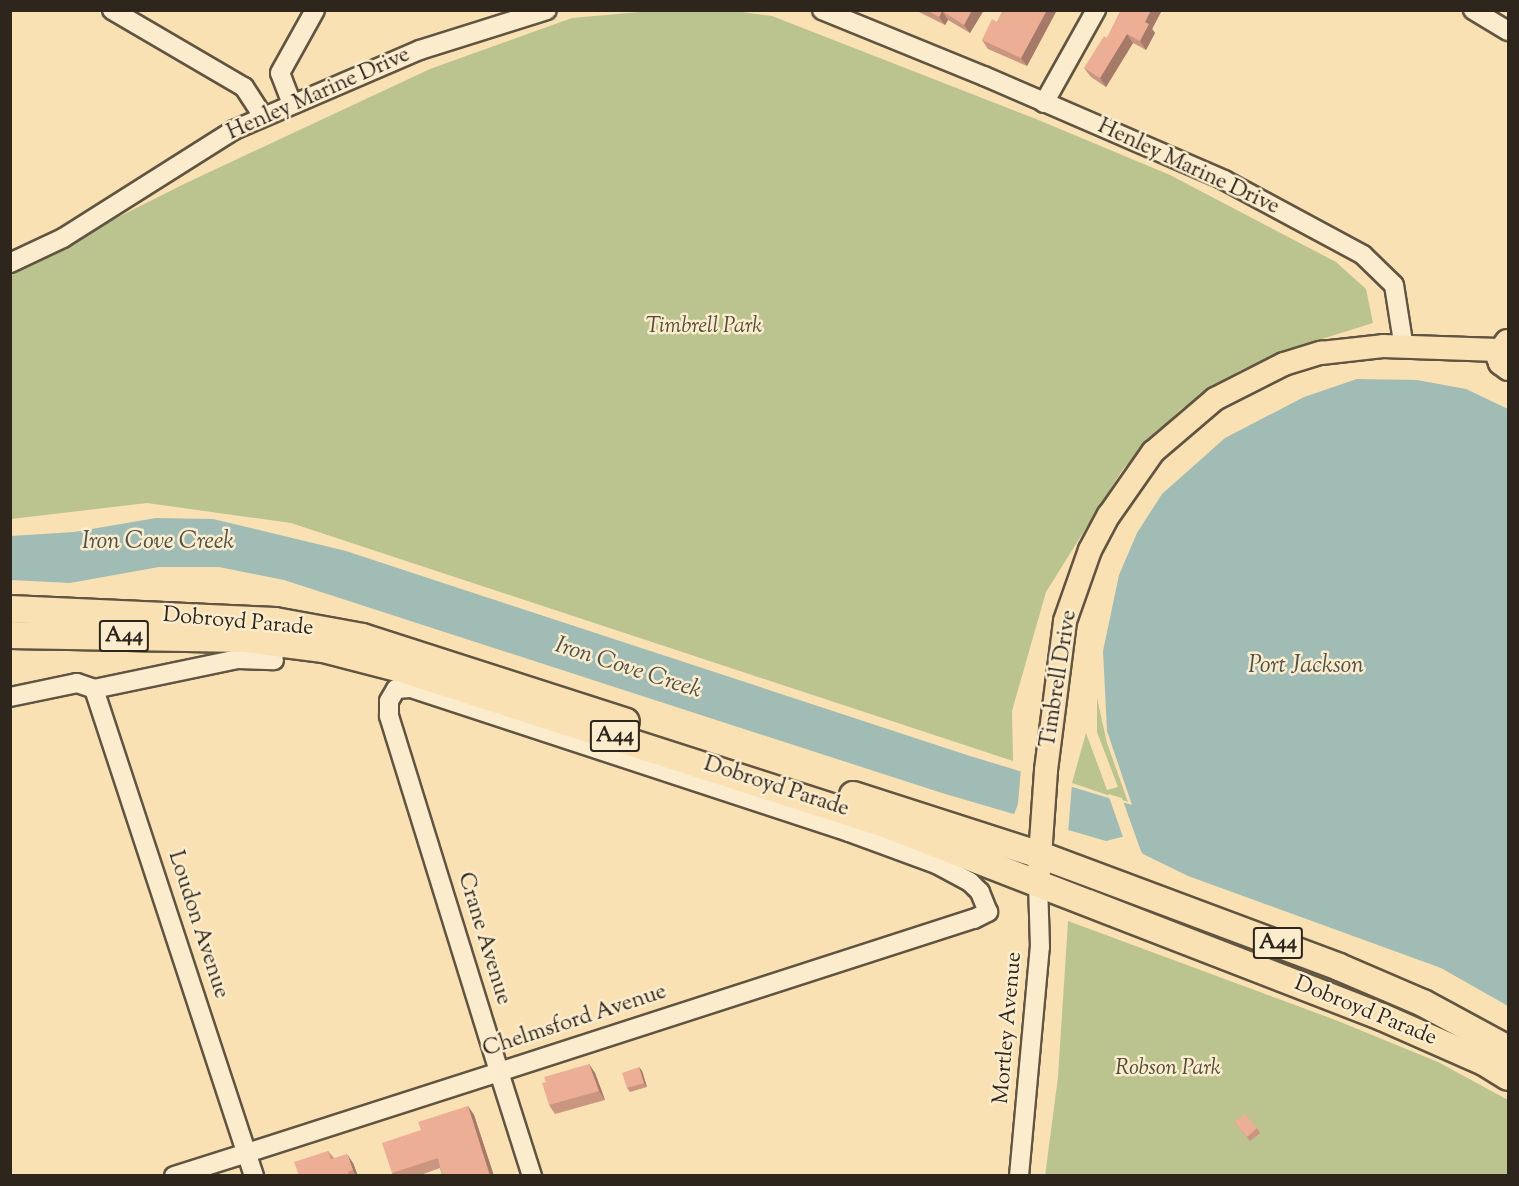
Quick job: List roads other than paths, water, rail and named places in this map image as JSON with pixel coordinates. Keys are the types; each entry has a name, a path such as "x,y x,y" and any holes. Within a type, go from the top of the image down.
{"highway":[{"name":"Dobroyd Parade","path":"10,609 275,621 362,637 1041,844 1423,1003 1509,1049"},
{"name":"Dobroyd Parade","path":"10,635 245,639 323,649 408,671 879,822 1382,1017 1509,1077"}],"main road":[{"name":"Timbrell Drive","path":"1038,885 1046,770 1065,621 1076,585 1109,515 1153,452 1215,399 1284,364 1321,353 1383,346 1404,348"},
{"path":"1404,348 1505,353"}],"street":[{"path":"112,10 244,87 263,116"},
{"path":"292,104 280,73 315,10"},
{"name":"Henley Marine Drive","path":"10,263 63,238 234,130 263,116 420,51 547,10"},
{"name":"Henley Marine Drive","path":"822,10 1224,180 1363,255 1394,285 1400,301 1404,348"},
{"path":"1044,103 1096,10"},
{"path":"1473,10 1509,31"},
{"name":"Dobroyd Parade","path":"10,697 77,683 94,689 238,659 274,660"},
{"name":"Dobroyd Parade","path":"389,716 391,695 403,687 410,688 759,802 936,864 970,882 988,912"},
{"name":"Loudon Avenue","path":"94,689 254,1176"},
{"name":"Crane Avenue","path":"389,716 532,1176"},
{"name":"Mortley Avenue","path":"1019,1176 1040,946 1038,885"},
{"name":"Chelmsford Avenue","path":"174,1176 988,912"}],"water":[{"name":"Port Jackson","path":"1357,379 1417,380 1466,389 1508,409 1508,1006 1441,968 1188,876 1143,854 1130,835 1106,841 942,793 284,580 219,567 159,567 70,583 11,580 11,536 74,532 156,518 213,519 346,551 970,756 1132,805 1107,731 1103,651 1119,575 1137,533 1162,494 1225,438 1304,397"}],"park label":[{"name":"Timbrell Park","path":"704,328"},
{"name":"Robson Park","path":"1168,1070"}],"water label":[{"name":"Iron Cove Creek","path":"158,543"},
{"name":"Iron Cove Creek","path":"628,669"}]}
